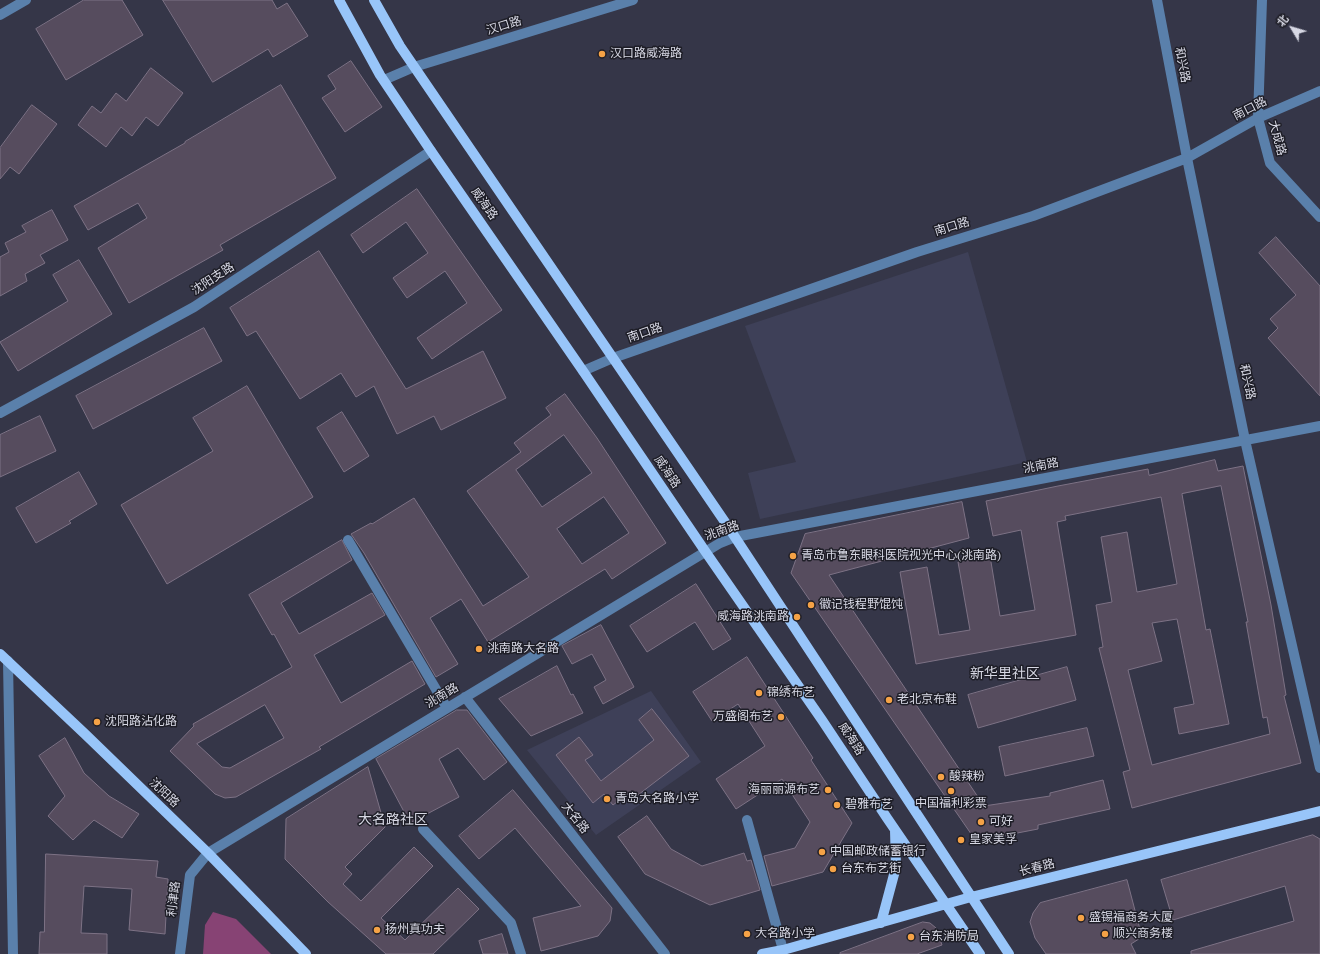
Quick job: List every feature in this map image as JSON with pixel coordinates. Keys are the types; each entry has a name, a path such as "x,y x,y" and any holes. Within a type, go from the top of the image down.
{"main road":[{"name":"威海路","path":"339,0 384,80 431,151 822,720 980,954"},
{"name":"威海路","path":"374,0 414,68 735,537 1009,954"},
{"name":"沈阳路","path":"4,658 208,853 306,954"},
{"name":"长春路","path":"762,954 783,950 971,897 1320,811"},
{"path":"881,923 896,868 895,830"}],"street":[{"path":"0,15 26,0"},
{"name":"汉口路","path":"384,80 414,68 633,0"},
{"name":"和兴路","path":"1157,0 1187,158 1245,440 1320,768"},
{"name":"大成路","path":"1262,0 1258,118 1270,163 1320,217"},
{"name":"南口路","path":"583,371 613,358 917,252 1033,216 1187,158 1258,118 1320,91"},
{"name":"沈阳支路","path":"0,413 194,307 431,151"},
{"name":"洮南路","path":"208,853 705,551 735,537 1320,426"},
{"path":"348,540 447,708"},
{"path":"4,658 13,954"},
{"name":"大名路","path":"465,697 664,954"},
{"path":"748,820 783,950"},
{"path":"423,829 511,923 521,954"},
{"name":"利津路","path":"180,954 190,875 208,853"}],"shaded area":[{"path":"968,252 1027,462 760,519 748,473 796,462 745,326"},
{"name":"青岛大名路小学","path":"651,691 701,762 596,835 527,750"},
{"path":"213,912 236,919 271,954 203,954 205,925"}],"building":[{"path":"84,0 122,0 143,35 66,80 36,29"},
{"path":"163,0 272,0 277,9 287,3 308,36 273,57 268,49 213,82"},
{"path":"351,61 382,107 345,132 322,98 336,89 328,76"},
{"path":"151,68 183,93 158,126 146,117 132,136 121,127 106,147 78,125 92,106 101,113 116,93 126,101"},
{"path":"281,85 336,178 220,245 223,250 129,303 98,248 147,218 138,203 88,230 74,206 185,143"},
{"path":"32,105 57,124 19,174 10,167 0,179 0,148"},
{"path":"417,189 502,310 432,359 417,338 467,303 445,271 407,298 393,278 428,253 406,222 363,253 351,235"},
{"path":"52,210 68,240 40,255 45,263 25,274 27,281 0,296 0,257 9,252 5,243 26,232 22,226"},
{"path":"1276,237 1320,286 1320,396 1268,338 1278,328 1270,319 1296,295 1259,253"},
{"path":"319,251 406,389 483,351 506,398 441,430 434,416 397,434 374,386 356,397 341,373 300,399 256,331 247,336 230,308"},
{"path":"79,260 112,314 18,371 0,342 68,301 53,275"},
{"path":"204,328 222,361 93,429 76,396"},
{"path":"247,386 313,497 167,584 121,505 213,451 193,418"},
{"path":"565,394 597,438 666,543 612,579 605,569 488,642 461,599 430,618 458,664 436,677 364,553 351,534 371,523 372,524 414,498 483,606 529,577 467,491 521,452 514,443 551,415 546,408","holes":["564,435 592,473 542,507 516,470","604,497 629,533 582,564 557,529"]},
{"path":"342,412 369,456 344,472 317,428"},
{"path":"40,416 56,451 0,477 0,435"},
{"path":"1215,460 1218,471 1243,466 1271,605 1286,695 1284,696 1301,763 1132,808 1123,772 1130,770 1099,648 1103,647 1096,605 1112,602 1101,537 1127,532 1137,592 1177,584 1161,497 1065,516 1066,520 1057,522 1076,635 916,664 900,572 927,567 939,635 970,630 958,562 990,556 1000,616 1035,610 1021,530 993,536 986,501 1148,469 1149,475","holes":["1221,486 1248,622 1246,622 1263,718 1267,717 1270,734 1152,765 1128,670 1162,661 1152,623 1177,619 1194,704 1174,708 1179,734 1229,724 1210,629 1206,630 1182,494"]},
{"path":"79,472 97,504 69,521 71,523 36,543 16,508"},
{"path":"962,502 969,538 829,575 984,806 1050,796 1050,793 1103,780 1110,809 1038,825 1038,829 976,841 791,573 805,534"},
{"path":"342,540 352,560 281,603 299,634 372,593 385,615 314,655 341,703 412,661 425,684 319,747 321,749 236,797 225,798 215,794 170,751 194,726 193,724 292,667 274,634 272,635 249,595","holes":["265,705 284,738 230,768 222,767 197,744"]},
{"path":"696,584 731,639 713,650 695,622 647,652 630,626"},
{"path":"601,625 634,687 603,704 594,687 606,680 592,654 572,664 562,646"},
{"path":"747,657 813,758 811,760 852,823 823,872 772,886 764,856 795,848 810,822 782,779 736,809 716,779 765,746 738,704 712,721 693,692"},
{"path":"557,666 571,695 573,694 583,713 531,736 499,699"},
{"path":"1067,667 1076,700 978,728 968,695"},
{"path":"652,709 689,756 634,798 630,792 613,805 604,794 593,803 556,755 579,737 593,755 585,760 601,781 654,740 639,720"},
{"path":"457,710 467,710 507,762 484,780 458,748 439,759 459,797 410,823 376,759"},
{"path":"1087,728 1094,756 1005,776 999,747"},
{"path":"65,738 84,773 109,796 139,814 122,838 94,820 73,840 48,816 65,796 39,756"},
{"path":"368,767 385,827 345,867 352,874 343,884 361,901 414,847 433,866 381,918 405,940 458,888 479,909 433,954 386,954 328,902 285,859 286,819"},
{"path":"513,790 612,908 610,921 598,936 541,951 533,918 581,906 515,828 479,859 459,836"},
{"path":"647,816 671,849 702,866 744,853 747,861 751,860 760,890 710,905 645,874 618,837"},
{"path":"1313,835 1320,839 1320,954 1191,954 1191,951 1294,921 1285,886 1173,920 1161,880"},
{"path":"46,854 158,861 156,877 168,879 165,934 129,930 132,889 84,886 81,933 107,934 107,954 39,954 40,932 44,932"},
{"name":"盛锡福商务大厦","path":"1127,880 1142,937 1131,944 1136,954 1046,954 1035,938 1030,922 1033,913 1040,903"},
{"name":"台东消防局","path":"923,922 930,923 936,928 942,945 917,954 840,954 840,953"},
{"path":"502,934 508,954 483,954 479,941"}],"place":[{"name":"汉口路威海路","path":"602,54"},
{"name":"青岛市鲁东眼科医院视光中心(洮南路)","path":"793,556"},
{"name":"徽记钱程野馄饨","path":"811,605"},
{"name":"威海路洮南路","path":"797,617"},
{"name":"洮南路大名路","path":"479,649"},
{"name":"锦绣布艺","path":"759,693"},
{"name":"老北京布鞋","path":"889,700"},
{"name":"万盛阁布艺","path":"781,717"},
{"name":"沈阳路沾化路","path":"97,722"},
{"name":"酸辣粉","path":"941,777"},
{"name":"海丽丽源布艺","path":"828,790"},
{"name":"中国福利彩票","path":"951,791"},
{"name":"青岛大名路小学","path":"607,799"},
{"name":"碧雅布艺","path":"837,805"},
{"name":"可好","path":"981,822"},
{"name":"皇家美孚","path":"961,840"},
{"name":"中国邮政储蓄银行","path":"822,852"},
{"name":"台东布艺街","path":"833,869"},
{"name":"盛锡福商务大厦","path":"1081,918"},
{"name":"扬州真功夫","path":"377,930"},
{"name":"大名路小学","path":"747,934"},
{"name":"顺兴商务楼","path":"1105,934"},
{"name":"台东消防局","path":"911,937"}],"district":[{"name":"新华里社区","path":"1005,674"},
{"name":"大名路社区","path":"393,820"}]}
